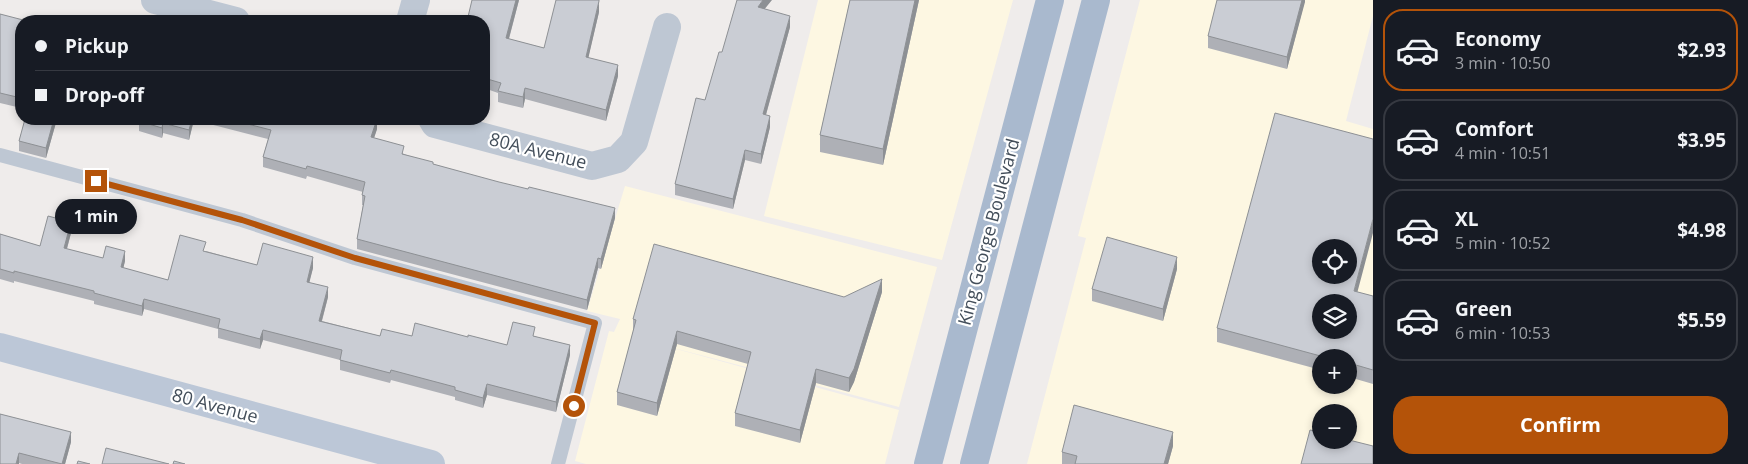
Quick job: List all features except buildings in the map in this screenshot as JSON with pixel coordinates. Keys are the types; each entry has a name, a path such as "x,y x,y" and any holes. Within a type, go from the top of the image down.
{"main road":[{"name":"King George Boulevard","path":"928,464 1050,0"},
{"path":"974,464 1096,0"},
{"name":"80 Avenue","path":"0,347 431,464"}],"street":[{"path":"155,0 213,15"},
{"path":"412,15 416,0"},
{"name":"80A Avenue","path":"440,125 592,166 618,159 634,142 667,27"}],"lane":[{"path":"0,155 242,220 355,258 595,323 558,464"}],"shaded area":[{"path":"818,0 1013,0 942,260 764,216"},
{"path":"1140,0 1373,0 1373,16 1346,121 1373,129 1373,464 1027,464 1086,238 1078,236"},
{"path":"625,186 937,267 899,407 647,341 899,410 885,464 586,464 575,461 609,331 614,332 620,319 587,311"}],"route":[{"path":"96,181 242,220 355,258 595,323 574,406"}]}
